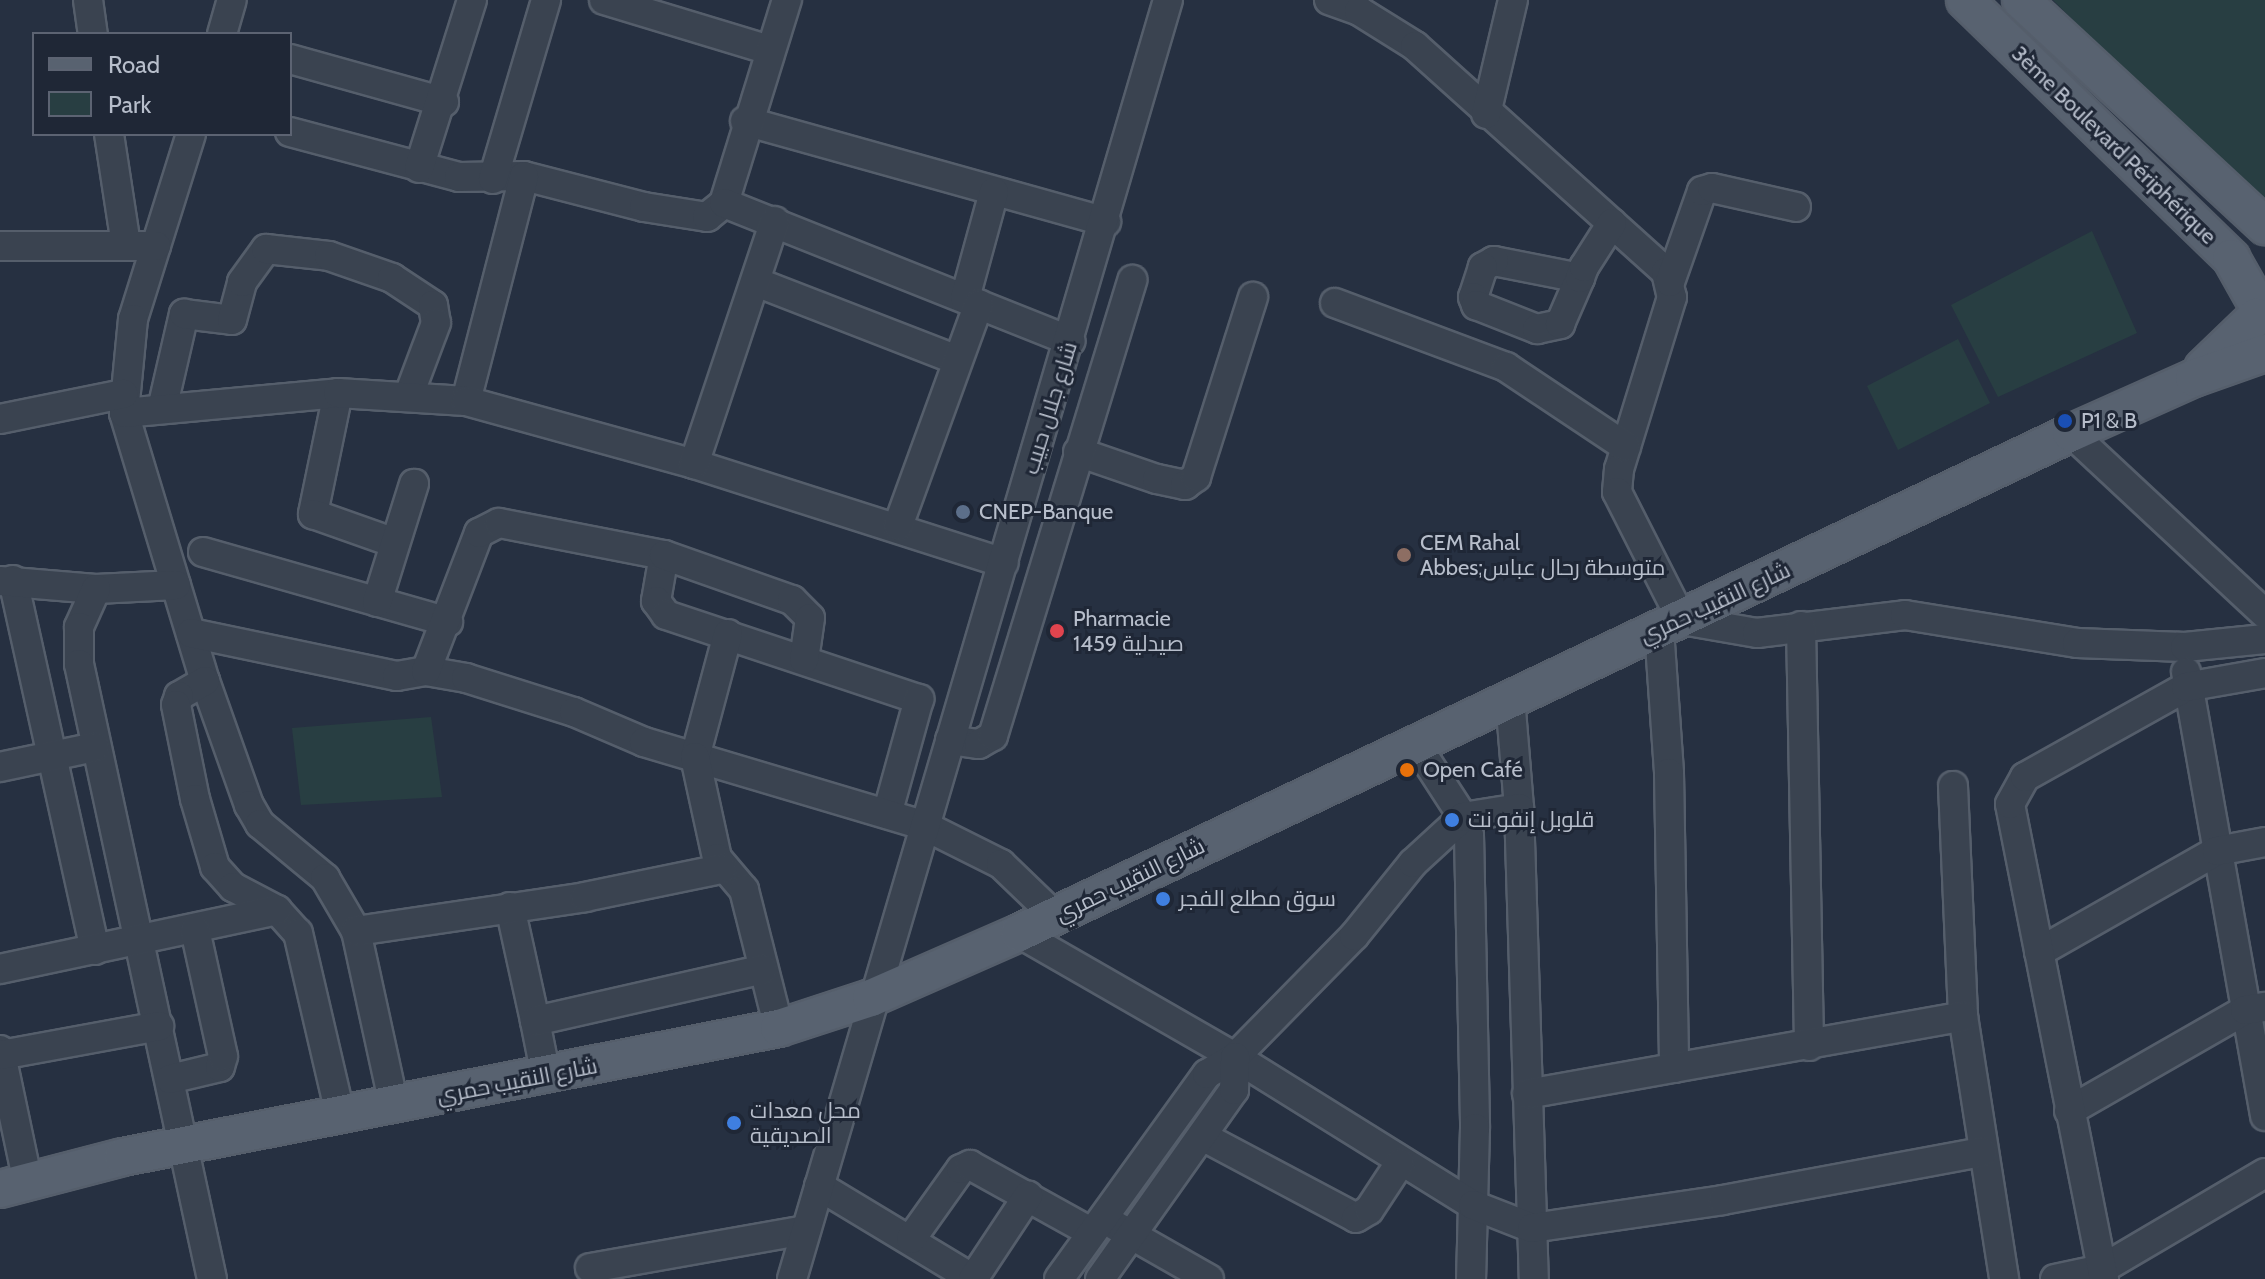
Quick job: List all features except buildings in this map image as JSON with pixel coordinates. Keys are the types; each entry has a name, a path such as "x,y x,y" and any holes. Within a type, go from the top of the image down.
{"main road":[{"name":"3ème Boulevard Périphérique","path":"1965,0 2231,258 2260,303"},
{"name":"3ème Boulevard Périphérique","path":"2021,0 2265,226"},
{"name":"شارع النقيب حمري","path":"2194,378 2260,303"},
{"name":"شارع النقيب حمري","path":"14,1186 185,1146 779,1028 871,998 1019,933 2071,433 2194,378 2265,353"}],"street":[{"path":"88,0 93,32"},
{"path":"223,32 232,0"},
{"path":"419,168 444,102 472,0"},
{"path":"493,179 546,0"},
{"path":"604,0 770,50"},
{"path":"292,133 419,168 493,179 524,176 698,218 716,213 724,203 745,121 787,0"},
{"name":"شارع جلال حبيب","path":"792,1279 871,998 1071,341 1168,0"},
{"path":"1329,0 1393,29 1486,114 1657,261 1670,282 1672,297 1616,481 1619,503 1671,624 1669,773 1674,1068"},
{"path":"1486,114 1513,0"},
{"path":"292,60 444,102"},
{"path":"745,121 1106,222"},
{"path":"109,136 126,245"},
{"path":"190,136 133,319 123,403 205,681 260,824 325,878 356,931 394,1105"},
{"path":"466,401 524,176"},
{"path":"1670,282 1702,191 1712,188 1796,207"},
{"path":"898,526 957,360 994,192"},
{"path":"724,203 1071,341"},
{"path":"694,464 775,221"},
{"path":"1580,278 1612,223"},
{"path":"0,246 156,246"},
{"path":"162,409 184,314 230,322 242,282 266,249 329,256 392,278 433,305 436,323 409,395"},
{"path":"950,740 979,744 993,736 1132,280"},
{"path":"756,282 957,360"},
{"path":"1078,452 1157,479 1185,485 1196,477 1205,461 1253,297"},
{"path":"1335,303 1506,367 1626,447"},
{"path":"0,419 123,403 162,409 338,393 409,395 466,401 694,464 898,526 1004,563"},
{"path":"338,393 313,514 395,543"},
{"path":"2071,433 2265,614"},
{"path":"377,602 414,484"},
{"path":"426,671 448,622 466,561 489,524 664,555 800,605 810,618 804,660"},
{"path":"203,552 448,622"},
{"path":"664,555 656,606 666,615 919,699 921,708 887,814"},
{"path":"95,950 52,754 6,581 96,589 176,585"},
{"path":"96,589 79,627 78,646 95,747 159,1026 212,1279"},
{"path":"1671,624 1747,633 1905,615 2050,640 2185,647 2265,639"},
{"path":"1801,626 1809,1046"},
{"path":"191,633 397,676 426,671 574,712 695,757 925,826 1001,864 1055,916"},
{"path":"728,634 695,757 722,869 744,890 779,1028"},
{"path":"2185,647 2186,687 2217,851 2255,1009 2265,1116"},
{"path":"2103,1274 2010,804 2025,777 2186,687 2265,673"},
{"path":"205,681 179,696 176,705 195,799 215,867 233,887 277,910 298,933 340,1114"},
{"path":"1510,698 1519,808 1534,1279"},
{"path":"1415,743 1463,817 1471,857 1471,1279"},
{"path":"0,767 95,747"},
{"path":"1953,786 1963,1016 2004,1279"},
{"path":"1059,1279 1207,1074 1235,1057 1354,936 1413,863 1463,817 1519,808"},
{"path":"2039,952 2217,851 2265,842"},
{"path":"356,931 722,869"},
{"path":"510,907 546,1076"},
{"path":"0,969 195,930 277,910"},
{"path":"170,1079 220,1067 223,1056 195,930"},
{"path":"1019,933 1235,1057 1400,1163 1473,1205 1532,1228 1723,1200 1983,1152"},
{"path":"535,1021 763,969"},
{"path":"2069,1111 2255,1009"},
{"path":"1527,1094 1809,1046 1963,1016"},
{"path":"14,1186 0,1053 159,1026"},
{"path":"1100,1279 1234,1090 1235,1057"},
{"path":"1202,1136 1356,1218 1369,1210 1400,1163"},
{"path":"911,1239 965,1166 977,1167 1028,1196 1097,1226 1131,1233 1209,1279"},
{"path":"2055,1279 2103,1274 2265,1173"},
{"path":"819,1186 973,1279 1028,1196"},
{"path":"590,1268 806,1230"}],"green space":[{"path":"2053,0 2265,0 2265,213"},
{"path":"2092,231 2137,333 1998,397 1951,305"},
{"path":"1958,339 1990,403 1898,450 1867,386"},
{"path":"431,717 442,797 301,805 292,728"}],"place":[{"name":"P1 & B","path":"2065,421"},
{"name":"CNEP-Banque","path":"963,512"},
{"name":"CEM Rahal Abbes;متوسطة رحال عباس","path":"1404,555"},
{"name":"Pharmacie 1459 صيدلية","path":"1057,631"},
{"name":"Open Café","path":"1407,770"},
{"name":"قلوبل إنفو نت","path":"1452,820"},
{"name":"سوق مطلع الفجر","path":"1163,899"},
{"name":"محل معدات الصديقية","path":"734,1123"}]}
